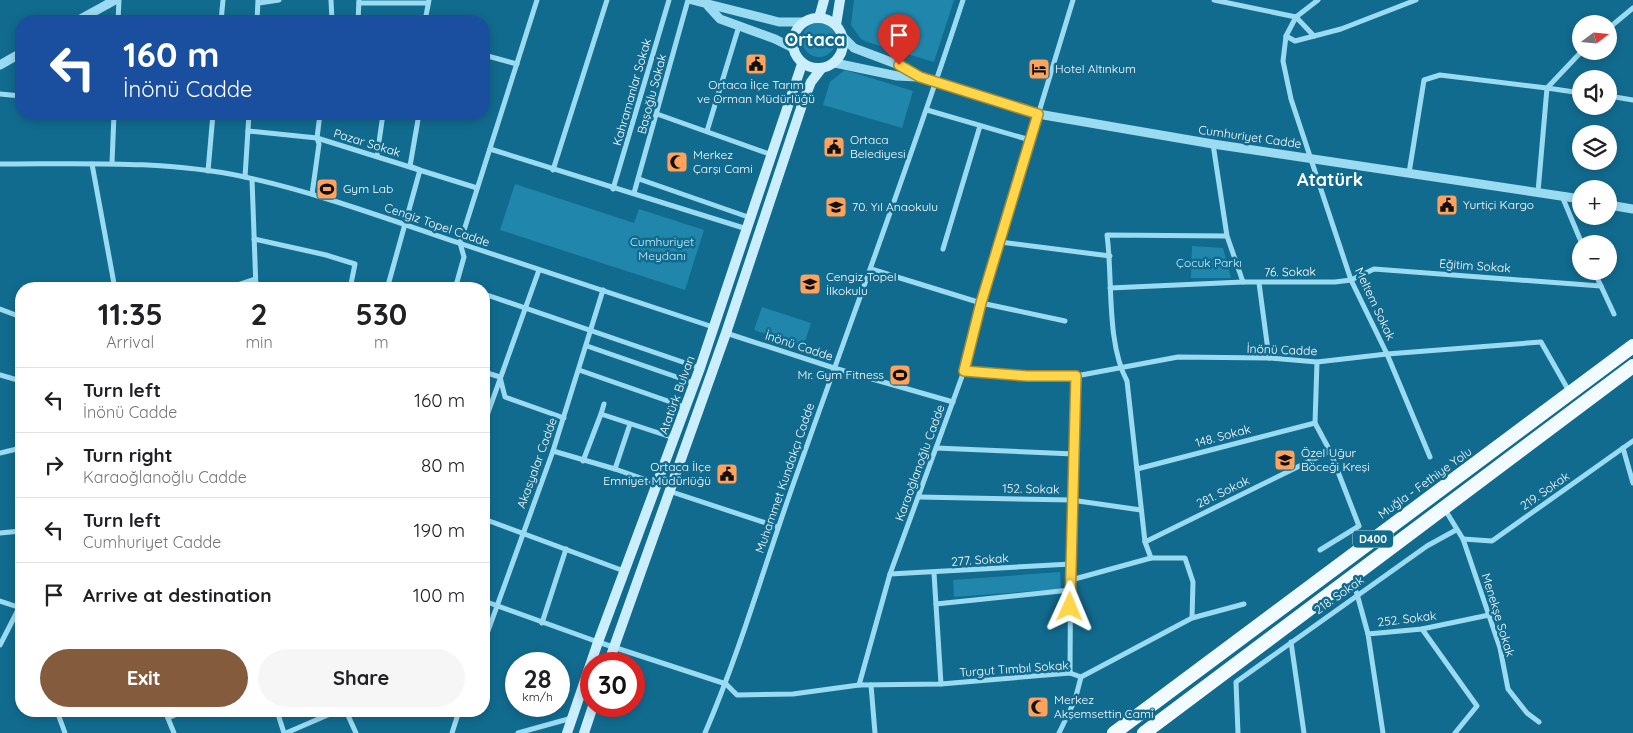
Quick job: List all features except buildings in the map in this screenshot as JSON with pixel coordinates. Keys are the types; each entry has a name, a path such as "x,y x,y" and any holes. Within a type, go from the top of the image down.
{"highway":[{"name":"Muğla - Fethiye Yolu","path":"1114,733 1633,346"},
{"name":"D400","path":"1144,733 1633,366"}],"main road":[{"path":"820,18 824,0"},
{"path":"836,25 840,0"},
{"path":"820,18 836,25 843,36 842,51 835,63 821,69 802,64 793,48 794,35 804,22 820,18"},
{"name":"Atatürk Bulvarı","path":"567,733 598,642 700,368 773,155 796,77 802,64"},
{"name":"Atatürk Bulvarı","path":"612,652 668,491 726,333 803,102 811,82 821,69"},
{"path":"584,733 589,717"}],"street":[{"path":"88,15 115,0"},
{"path":"118,15 119,0"},
{"path":"222,15 223,0"},
{"path":"257,15 258,2 279,0"},
{"path":"331,0 332,15"},
{"path":"457,282 464,257 460,243 476,188 538,0"},
{"path":"553,170 608,0"},
{"name":"Kahramanlar Sokak","path":"613,189 669,0"},
{"name":"Başoğlu Sokak","path":"634,193 658,114 688,0"},
{"path":"692,0 725,6 779,22 804,22"},
{"name":"Muhammet Kundakçı Cadde","path":"705,733 726,684 778,527 871,270 963,0"},
{"name":"Karaoğlanoğlu Cadde","path":"859,686 890,574 964,371 981,303 1073,0"},
{"path":"1214,0 1296,17 1314,36"},
{"path":"1318,0 1296,17 1286,36 1295,41 1341,29 1416,0"},
{"path":"358,15 359,2 428,2 426,15"},
{"path":"705,3 720,18 793,48"},
{"path":"1618,20 1633,8"},
{"path":"707,131 739,26"},
{"name":"Cumhuriyet Cadde","path":"843,36 854,48 899,65 920,77 1038,114 1213,144 1572,198"},
{"name":"Meltem Sokak","path":"1286,36 1283,61 1291,99 1309,158 1351,280 1387,354 1430,457"},
{"path":"0,65 15,56"},
{"path":"490,57 517,64"},
{"path":"1538,192 1547,88 1573,60"},
{"name":"Cumhuriyet Cadde","path":"835,63 897,76 920,77"},
{"path":"1408,173 1424,80 1440,75 1572,92"},
{"path":"0,94 15,95"},
{"path":"1617,97 1633,100"},
{"path":"927,110 1030,140"},
{"path":"658,114 773,155"},
{"path":"112,163 114,120"},
{"path":"208,171 212,120"},
{"path":"245,177 249,120"},
{"path":"312,194 319,144 317,138 319,120"},
{"path":"377,156 382,120"},
{"path":"389,282 420,170 410,166 418,120"},
{"path":"943,249 980,126"},
{"name":"Pazar Sokak","path":"248,131 317,138 476,188"},
{"path":"1213,144 1227,236 1244,282"},
{"path":"490,149 747,230"},
{"name":"Cengiz Topel Cadde","path":"0,164 112,163 208,171 245,177 312,194 406,224 713,327"},
{"path":"92,164 113,282"},
{"path":"252,179 255,282"},
{"path":"639,179 751,218"},
{"path":"1562,196 1578,235"},
{"path":"710,218 714,205"},
{"path":"1617,206 1633,209"},
{"path":"1152,558 1145,542 1127,381 1120,369 1110,288 1110,256 1107,235 1227,236"},
{"path":"254,239 326,254 356,264 352,282"},
{"path":"1000,242 1110,256"},
{"name":"Eğitim Sokak","path":"1351,280 1374,269 1600,286"},
{"path":"490,406 539,270"},
{"path":"871,270 981,303 1065,321"},
{"path":"246,282 255,279"},
{"name":"76. Sokak","path":"1110,288 1244,282 1351,280"},
{"path":"1598,280 1614,314"},
{"path":"1259,283 1269,358"},
{"name":"Akasyalar Cadde","path":"490,627 553,451 604,290"},
{"path":"490,296 700,368"},
{"path":"0,309 15,315"},
{"name":"İnönü Cadde","path":"726,333 834,368 953,402"},
{"name":"İnönü Cadde","path":"964,371 1027,376 1076,376 1178,357 1269,358 1317,362 1387,354 1541,342 1570,393"},
{"path":"587,346 694,383"},
{"path":"1317,362 1315,423 1330,451 1359,526 1320,550"},
{"path":"579,370 686,407"},
{"path":"490,374 500,377"},
{"path":"0,375 15,379"},
{"path":"1070,673 1071,500 1076,376"},
{"path":"500,377 504,397 564,418"},
{"path":"583,461 604,404"},
{"path":"601,414 674,438"},
{"name":"148. Sokak","path":"1137,469 1315,423"},
{"path":"615,469 630,424"},
{"name":"219. Sokak","path":"1463,539 1492,542 1633,441"},
{"path":"936,448 1074,454"},
{"path":"1623,448 1633,483"},
{"path":"0,453 15,449"},
{"path":"553,451 658,484"},
{"name":"281. Sokak","path":"1145,542 1330,451"},
{"path":"668,491 778,527"},
{"name":"152. Sokak","path":"919,497 1071,500 1141,510"},
{"name":"Menekşe Sokak","path":"1444,508 1463,539 1500,648 1508,689 1527,713 1540,722"},
{"path":"490,522 624,572"},
{"name":"218. Sokak","path":"1238,733 1236,682 1426,546 1456,530"},
{"path":"0,533 15,532"},
{"path":"542,623 566,549"},
{"path":"1071,580 1152,558 1185,558 1193,582 1192,618"},
{"name":"277. Sokak","path":"890,574 1071,564"},
{"path":"934,573 941,684"},
{"path":"1350,577 1358,594 1368,634"},
{"path":"936,604 1070,590"},
{"path":"0,601 15,606"},
{"path":"490,604 542,623 726,684 737,695 793,694 859,686"},
{"name":"Turgut Tımbıl Sokak","path":"859,686 941,684 1070,673 1081,676 1192,618 1244,604"},
{"name":"252. Sokak","path":"1383,733 1368,634 1422,629 1488,615"},
{"path":"0,645 15,617"},
{"path":"1422,629 1477,706 1455,733"},
{"path":"1291,642 1304,733"},
{"path":"1059,733 1075,700 1081,676"},
{"path":"871,685 875,733"},
{"path":"59,717 65,733"},
{"path":"279,717 285,733 323,717"},
{"path":"349,717 356,733"},
{"path":"452,733 457,717"},
{"path":"168,718 174,733"},
{"path":"518,733 572,718"}],"green space":[{"path":"854,0 954,0 934,62 861,39 851,25"},
{"path":"819,23 831,28 836,40 831,52 819,57 807,52 802,40 807,28"},
{"path":"845,70 913,91 902,128 823,105 830,82"},
{"name":"Cumhuriyet Meydanı","path":"515,184 634,223 639,209 704,230 685,290 500,230"},
{"name":"Çocuk Parkı","path":"1192,246 1223,248 1231,278 1191,278"},
{"path":"762,307 811,323 803,347 754,330"},
{"path":"1060,572 1061,589 954,597 953,580"}],"place":[{"name":"Ortaca İlçe Tarım ve Orman Müdürlüğü","path":"756,64"},
{"name":"Hotel Altınkum","path":"1039,69"},
{"name":"Ortaca Belediyesi","path":"834,147"},
{"name":"Merkez Çarşı Cami","path":"677,162"},
{"name":"Gym Lab","path":"327,189"},
{"name":"Yurtiçi Kargo","path":"1447,205"},
{"name":"70. Yıl Anaokulu","path":"836,207"},
{"name":"Cengiz Topel İlkokulu","path":"810,284"},
{"name":"Mr. Gym Fitness","path":"900,375"},
{"name":"Özel Uğur Böceği Kreşi","path":"1285,460"},
{"name":"Ortaca İlçe Emniyet Müdürlüğü","path":"727,474"},
{"name":"Merkez Akşemsettin Cami","path":"1038,707"}],"district":[{"name":"Ortaca","path":"815,40"},
{"name":"Atatürk","path":"1330,180"}],"route":[{"path":"899,65 920,77 1038,114 981,303 964,371 1027,376 1076,376 1071,500 1070,607"}]}
